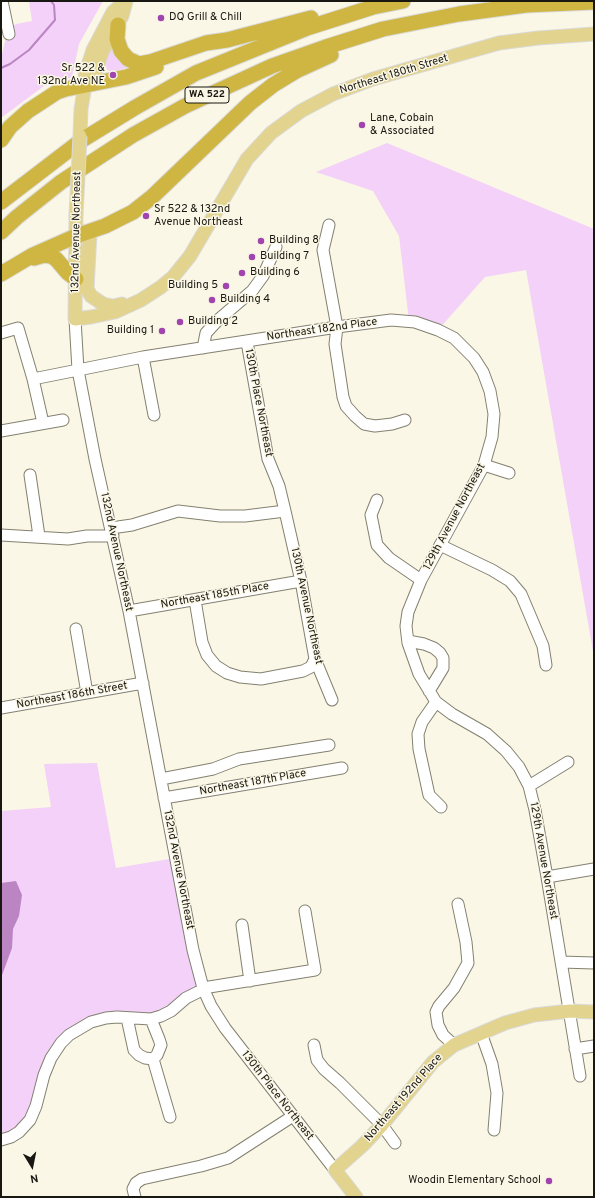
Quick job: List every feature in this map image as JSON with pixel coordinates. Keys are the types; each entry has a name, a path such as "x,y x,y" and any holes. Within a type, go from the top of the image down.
{"highway":[{"name":"WA 522","path":"1,202 82,140 196,73 307,28 373,7 403,1"},
{"name":"WA 522","path":"1,232 61,182 133,134 234,82 272,66 383,29 459,14 526,5 594,2"},
{"path":"118,25 117,39 121,51 128,59 139,64 150,62 206,44 227,40 342,10 373,7"},
{"path":"1,274 33,255 114,222 142,205 250,103 273,84 325,57 374,38 442,18"},
{"path":"1,140 10,127 28,111 57,92 144,72 227,40"},
{"path":"23,260 44,255 51,256 76,279"}],"main road":[{"path":"85,85 96,74 102,52 118,25 122,16 125,2"},
{"name":"132nd Avenue Northeast","path":"75,319 76,279 83,234 76,215 81,109 85,75 96,44 113,12 125,2"},
{"name":"Northeast 180th Street","path":"75,319 115,312 141,300 173,277 190,256 247,159 271,133 301,111 333,94 373,79 499,43 538,38 594,34"},
{"path":"83,234 87,289 91,296 103,304 113,306 141,300"},
{"name":"Northeast 192nd Place","path":"335,1170 362,1146 382,1125 433,1062 454,1045 505,1022 534,1015 570,1011 594,1012"},
{"name":"130th Place Northeast","path":"335,1170 356,1197"}],"street":[{"path":"2,1 9,34"},
{"path":"329,225 322,250 337,327 335,344 343,397 346,406 364,424 375,426 392,424 405,420"},
{"path":"203,348 206,333 218,320 252,291 263,276 276,247"},
{"name":"132nd Avenue Northeast","path":"75,319 78,370 95,459 129,611 193,950 204,989"},
{"name":"Northeast 182nd Place","path":"33,379 143,357 337,327 391,320 409,321 425,325"},
{"name":"129th Avenue Northeast","path":"425,325 454,338 474,358 483,372 490,391 494,414 492,437 484,465 421,580 408,612 406,626 408,641 419,674 436,702 452,714 487,734 506,751 519,767 528,786 535,810 580,1076"},
{"path":"1,333 18,328 33,379 43,424"},
{"name":"130th Place Northeast","path":"247,342 268,459 279,486 285,511"},
{"path":"143,357 154,415"},
{"path":"1,431 64,420"},
{"path":"484,465 509,473"},
{"path":"30,475 39,536"},
{"path":"377,500 372,515 377,545 389,558 421,580"},
{"path":"1,535 39,536 68,539 112,532 178,511 220,516 245,516 285,511"},
{"name":"130th Avenue Northeast","path":"285,511 301,581 315,659 332,700"},
{"path":"440,545 492,570 510,582 522,594 543,646 546,665"},
{"name":"Northeast 185th Place","path":"129,611 301,581"},
{"path":"195,600 202,642 207,655 216,666 228,673 240,678 261,678 303,671 311,667 315,659"},
{"path":"76,629 87,693"},
{"path":"408,641 424,644 434,648 443,658 443,668 429,691"},
{"name":"Northeast 186th Street","path":"1,706 143,683"},
{"path":"436,702 422,722 418,734 419,749 429,795 441,807"},
{"path":"161,779 213,770 239,759 329,745"},
{"path":"528,786 568,762"},
{"name":"Northeast 187th Place","path":"164,798 342,768"},
{"path":"547,877 594,869"},
{"path":"454,1045 443,1035 438,1025 436,1012 454,988 468,963 466,942 458,904"},
{"path":"1,1140 11,1137 19,1132 30,1120 51,1058 61,1043 79,1028 91,1022 106,1018 151,1019 171,1011 186,998 204,989 315,970 305,911"},
{"path":"242,925 250,981"},
{"path":"561,962 594,963"},
{"name":"130th Place Northeast","path":"204,989 211,1006 225,1028 335,1170"},
{"path":"127,1018 134,1050 145,1058 153,1059"},
{"path":"151,1019 160,1045 157,1055 153,1059"},
{"path":"481,1033 492,1064 497,1093 494,1130"},
{"path":"314,1046 317,1060 324,1069 382,1125 395,1143"},
{"path":"575,1049 594,1046"},
{"path":"153,1059 170,1117"},
{"path":"135,1197 133,1189 136,1183 142,1179 201,1166 228,1158 293,1116"}],"shaded area":[{"path":"103,1 79,44 72,77 44,86 1,118 1,55 8,29 16,24 32,21 29,2"},
{"path":"111,44 129,67 112,72 107,70 106,66 103,65"},
{"path":"387,143 594,229 594,657 526,270 485,277 438,330 409,321 399,236 373,191 316,172"},
{"path":"97,763 116,868 175,858 203,988 161,1016 106,1018 61,1043 30,1120 1,1140 1,811 51,807 44,764"},
{"path":"16,881 22,895 19,916 13,929 12,948 1,978 1,883"}],"waterway":[{"path":"1,68 10,64 29,50 55,20 54,5 51,1"}],"place":[{"name":"DQ Grill & Chill","path":"161,18"},
{"name":"Sr 522 & 132nd Ave NE","path":"113,75"},
{"name":"Lane, Cobain & Associated","path":"362,125"},
{"name":"Sr 522 & 132nd Avenue Northeast","path":"146,216"},
{"name":"Building 8","path":"261,241"},
{"name":"Building 7","path":"252,257"},
{"name":"Building 6","path":"242,273"},
{"name":"Building 5","path":"226,286"},
{"name":"Building 4","path":"212,300"},
{"name":"Building 2","path":"180,322"},
{"name":"Building 1","path":"162,331"},
{"name":"Woodin Elementary School","path":"549,1181"}]}
